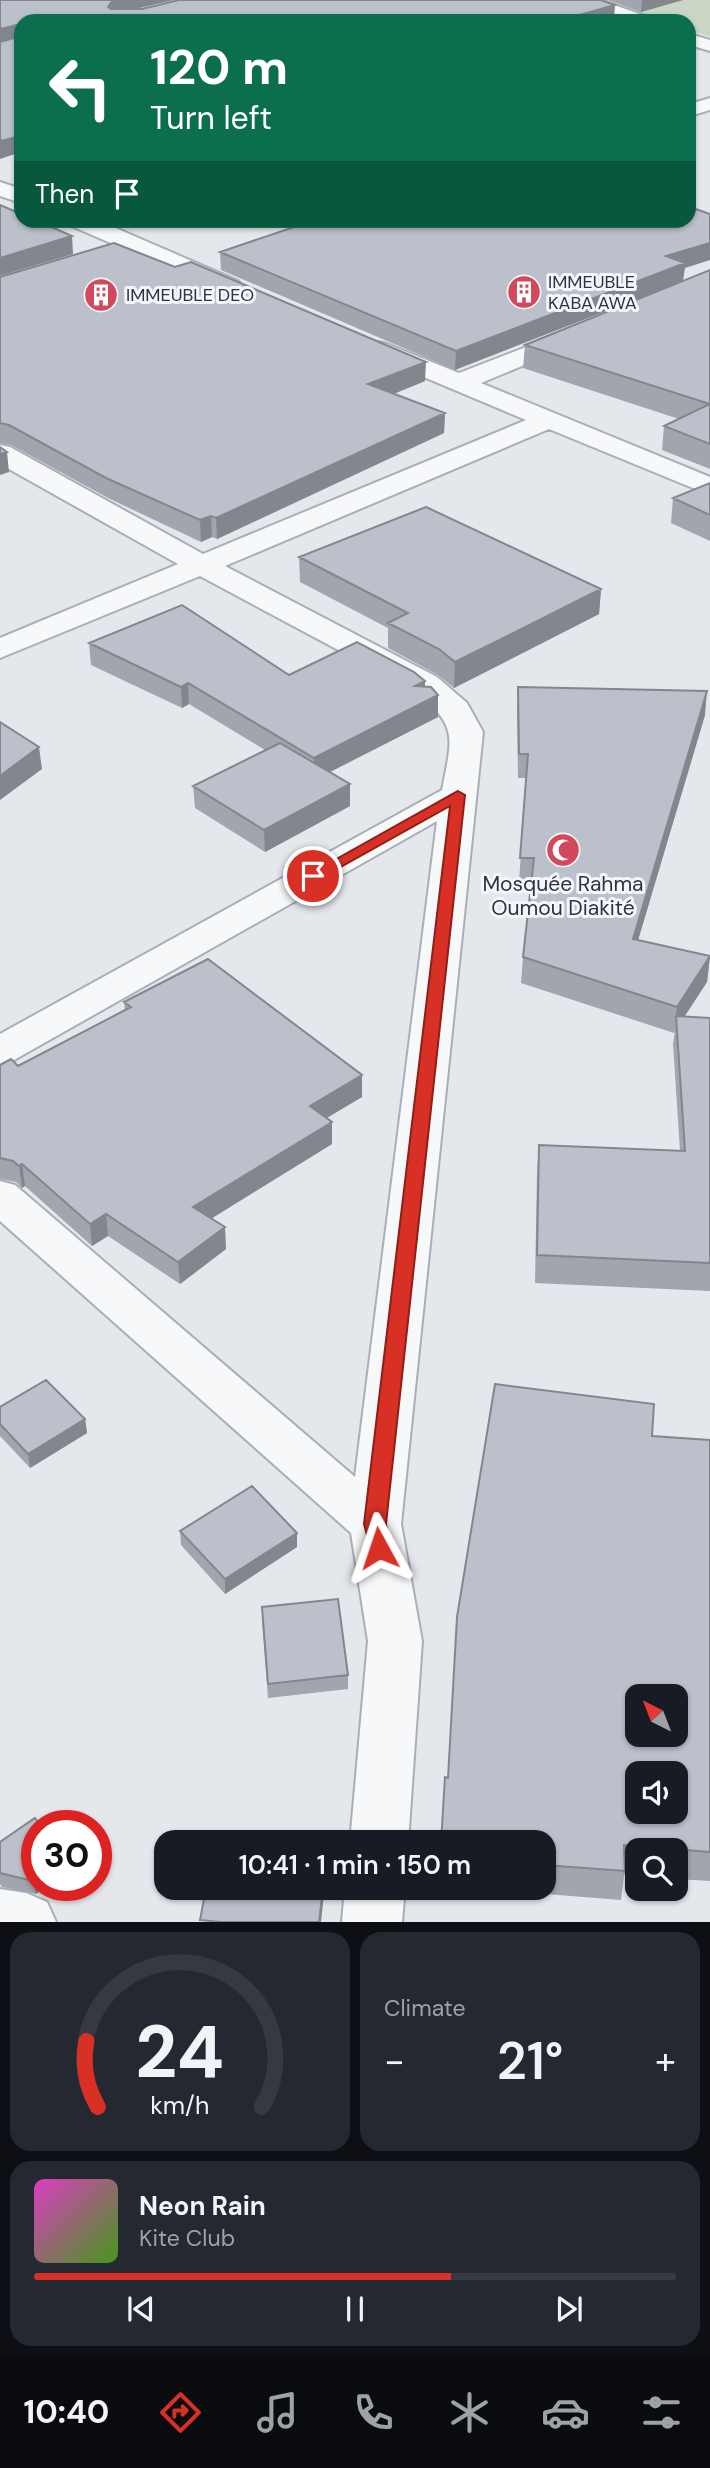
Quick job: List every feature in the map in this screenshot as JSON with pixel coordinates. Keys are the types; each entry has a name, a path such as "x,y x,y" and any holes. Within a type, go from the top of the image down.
{"street":[{"path":"584,0 623,14"},
{"path":"95,228 249,294"},
{"path":"98,256 134,245"},
{"path":"187,268 223,254"},
{"path":"458,383 597,327"},
{"path":"360,341 546,421 710,487"},
{"path":"0,649 546,421"},
{"path":"0,453 201,565 426,684 450,702 466,723 467,746 458,795 375,1524 395,1641 380,1830"},
{"path":"0,1051 458,795"},
{"path":"0,1196 375,1524"},
{"path":"372,1922 374,1900"},
{"path":"0,1918 26,1922"}],"green space":[{"path":"604,0 710,0 710,37 696,32 696,14 643,14"}],"building":[{"path":"0,0 113,0 108,7 111,9 142,9 179,0 601,0 615,5 583,14 14,14 14,26 0,29"},
{"path":"14,38 14,138 0,141 0,42"},
{"path":"0,205 14,211 14,228 54,228 72,236 0,258"},
{"path":"696,209 710,214 710,243 666,256 685,263 456,351 220,252 291,228 696,228"},
{"path":"114,243 175,267 191,262 426,362 368,384 445,413 216,518 211,516 200,520 106,478 9,425 0,423 0,277"},
{"path":"710,270 710,404 525,345"},
{"path":"710,404 710,444 664,426"},
{"path":"710,483 710,515 673,498"},
{"path":"426,507 601,589 455,662 439,649 388,623 408,613 299,557"},
{"path":"182,605 289,675 357,642 414,672 425,681 415,686 431,687 438,695 314,758 188,683 181,687 89,643"},
{"path":"518,687 707,691 633,939 710,956 677,1007 523,957 534,858 520,858 528,754 519,754"},
{"path":"0,722 39,747 0,776"},
{"path":"280,743 350,784 264,830 193,786"},
{"path":"208,959 362,1075 310,1106 332,1122 193,1207 225,1227 178,1262 106,1214 90,1224 22,1164 19,1166 13,1161 0,1158 0,1065 11,1059 18,1066 131,1007 124,1002"},
{"path":"676,1016 710,1018 710,1263 537,1255 539,1145 685,1151"},
{"path":"46,1380 85,1419 28,1454 0,1424 0,1407"},
{"path":"495,1384 654,1404 652,1436 710,1440 710,1852 688,1850 688,1838 625,1838 625,1871 556,1866 556,1830 442,1830 445,1777 448,1778 457,1617"},
{"path":"252,1486 297,1533 225,1579 180,1531"},
{"path":"338,1599 348,1675 268,1684 262,1607"},
{"path":"21,1828 21,1878 0,1873 0,1842"},
{"path":"204,1900 322,1900 319,1922 200,1920"}],"place":[{"name":"IMMEUBLE KABA AWA","path":"524,292"},
{"name":"IMMEUBLE DEO","path":"101,295"},
{"name":"Mosquée Rahma Oumou Diakité","path":"563,850"}],"route":[{"path":"313,876 458,795 375,1524 379,1548"}]}
